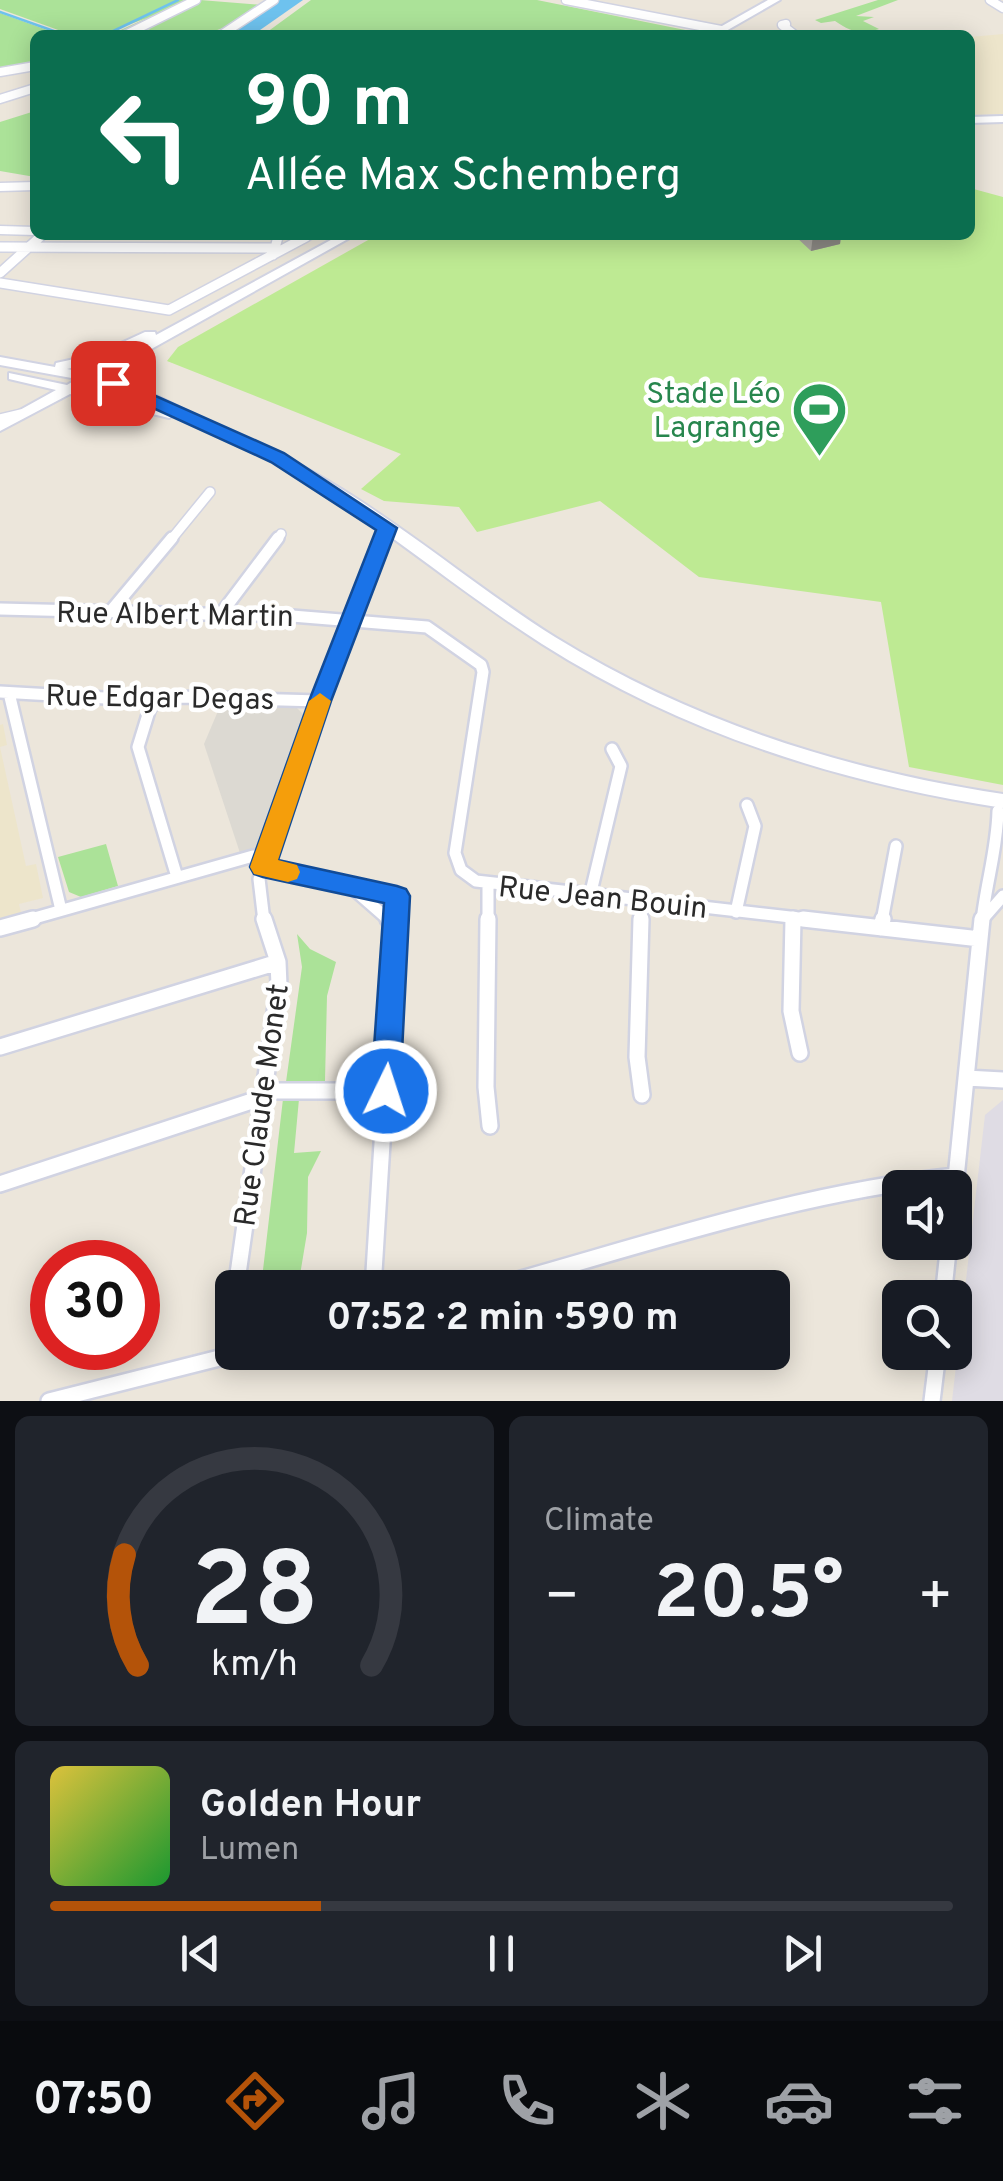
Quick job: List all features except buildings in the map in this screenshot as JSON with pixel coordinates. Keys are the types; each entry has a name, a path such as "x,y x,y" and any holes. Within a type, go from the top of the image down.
{"main road":[{"path":"713,30 774,0"},
{"path":"975,120 1003,119"},
{"path":"0,427 339,240"},
{"path":"18,373 101,357 249,291"},
{"path":"134,356 135,390"},
{"path":"0,361 18,373 135,390 278,458 548,640 650,696 818,760 997,805"},
{"path":"18,373 83,382 199,422"},
{"path":"18,373 25,413"}],"street":[{"path":"135,30 196,0"},
{"path":"228,30 274,0"},
{"path":"569,0 713,30"},
{"path":"990,0 1003,8"},
{"path":"786,24 782,26 788,30"},
{"path":"0,72 30,67"},
{"path":"0,98 30,89"},
{"path":"0,187 30,186"},
{"path":"0,230 30,231"},
{"path":"0,273 37,240"},
{"path":"274,252 277,240"},
{"path":"0,283 167,310 299,240"},
{"path":"0,247 274,252"},
{"path":"0,418 25,413"},
{"path":"110,612 210,492"},
{"name":"Rue Claude Monet","path":"239,1270 279,985 278,962 260,911 264,862 320,701 387,528"},
{"path":"220,615 282,534"},
{"name":"Rue Albert Martin","path":"0,610 350,621"},
{"name":"Rue Jean Bouin","path":"350,621 427,627 481,665 455,854 456,862 468,876 488,884 980,938"},
{"path":"4,692 61,910"},
{"name":"Rue Edgar Degas","path":"4,692 156,701 179,697 320,701"},
{"path":"156,701 150,708 138,747 177,877"},
{"path":"590,896 621,766 612,749"},
{"path":"736,912 754,826 747,805"},
{"path":"956,1170 982,920 989,870 996,852 997,805"},
{"path":"881,928 896,846"},
{"path":"996,852 1003,866"},
{"path":"0,928 253,856 397,896 375,1270"},
{"path":"488,884 486,1088 490,1126"},
{"path":"350,886 396,926"},
{"path":"982,920 1003,896"},
{"path":"640,902 637,1056 642,1095"},
{"path":"793,918 791,1011 800,1053"},
{"path":"0,1047 278,962"},
{"path":"966,1078 1003,1080"},
{"path":"0,1184 264,1094 386,1091"},
{"path":"554,1270 730,1221 882,1186"},
{"path":"49,1401 215,1360"},
{"path":"932,1401 936,1370"}],"shaded area":[{"path":"1003,34 1003,114 975,115 975,37"},
{"path":"292,703 307,718 260,847 240,853 204,744 221,704"},
{"path":"3,724 7,745 0,747 0,725"},
{"path":"0,747 26,866 36,864 43,898 19,904 21,913 0,919"},
{"path":"1003,1100 1003,1401 952,1401 956,1370 972,1370 972,1280 966,1280 968,1260 972,1260 985,1115"}],"green space":[{"path":"0,0 191,0 129,30 121,30 147,18 114,30 58,30 0,9"},
{"path":"200,0 262,5 216,30 145,28"},
{"path":"311,0 537,0 685,30 270,30"},
{"path":"878,0 898,0 856,16 874,17 863,21 879,29 875,30 853,30 835,21 815,20"},
{"path":"0,13 47,30 30,30 30,64 0,70"},
{"path":"30,113 30,176 0,171 0,122"},
{"path":"975,189 1003,197 1003,785 909,767 881,602 699,577 600,501 477,532 459,507 384,501 361,489 401,454 167,361 178,347 368,240 975,240"},
{"path":"106,844 118,886 81,897 69,892 58,857"},
{"path":"297,934 310,949 336,962 327,996 325,1081 286,1082 302,967"},
{"path":"283,1099 299,1099 294,1153 321,1151 308,1177 307,1233 301,1270 263,1270"}],"water":[{"path":"278,0 303,0 260,30 232,30"}],"waterway":[{"path":"115,30 178,0"},
{"path":"0,12 51,30"}],"slow traffic":[{"path":"288,872 263,867 320,701"}],"place":[{"name":"Stade Léo Lagrange","path":"820,459"}],"route":[{"path":"113,383 278,458 387,528 320,701 263,867 397,896 386,1091"}]}
